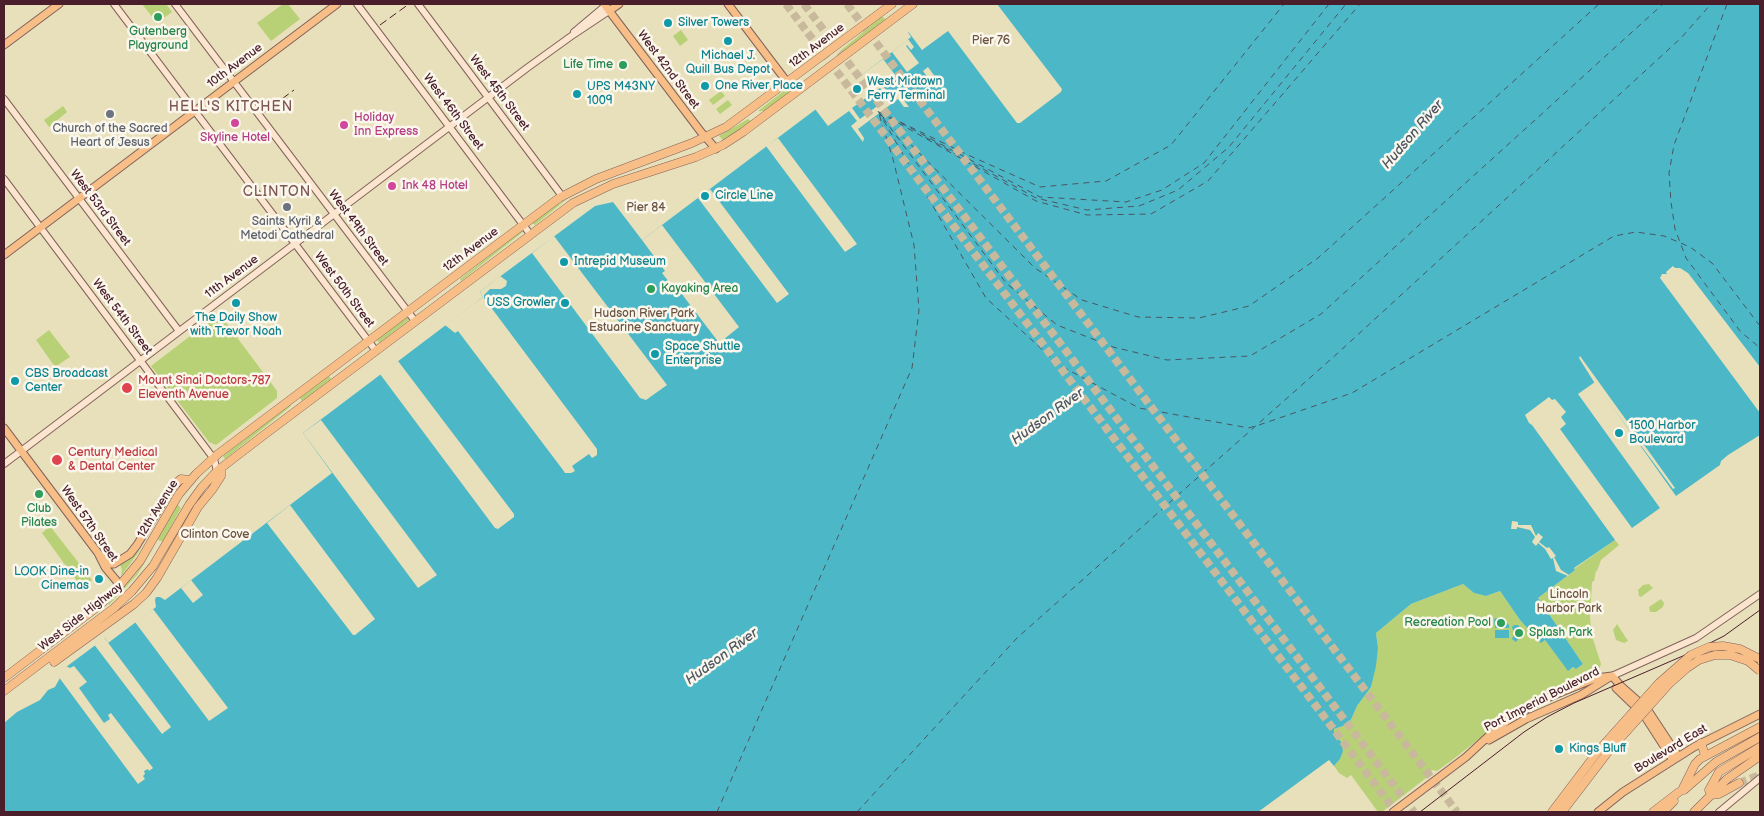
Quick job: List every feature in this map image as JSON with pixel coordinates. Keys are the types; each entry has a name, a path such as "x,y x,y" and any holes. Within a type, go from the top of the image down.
{"highway":[{"name":"12th Avenue","path":"120,585 138,563 176,499 190,480 213,458 523,224 562,196 596,178 706,137 731,124 892,4"},
{"path":"898,4 901,13"},
{"name":"12th Avenue","path":"162,550 192,500 219,470 573,202 596,190 716,149 743,132 913,4"},
{"path":"455,276 463,285"},
{"path":"54,662 140,599 159,573 192,516 221,476 219,470"},
{"path":"173,486 180,479 190,480"},
{"name":"West Side Highway","path":"4,690 106,614 138,586 162,550"},
{"path":"106,614 128,603 159,573"},
{"name":"West Side Highway","path":"4,678 87,614 120,585"},
{"path":"1552,812 1599,750 1659,683 1691,655 1704,648 1723,646 1746,650 1760,659"},
{"path":"1562,812 1608,752 1669,684 1687,668 1699,660 1715,655 1730,655 1744,660 1760,671"},
{"path":"1663,812 1682,791 1695,764 1705,755 1760,727"},
{"path":"1653,812 1712,766 1760,737"},
{"path":"1701,743 1705,755"},
{"path":"1711,795 1709,790 1719,772 1760,747"},
{"path":"1694,812 1727,779 1760,756"},
{"path":"1711,795 1720,794 1739,783"}],"main road":[{"path":"4,45 59,4"},
{"name":"West 50th Street","path":"114,4 376,351"},
{"name":"West 49th Street","path":"175,4 414,321"},
{"name":"10th Avenue","path":"4,255 337,4"},
{"name":"West 46th Street","path":"357,4 530,234"},
{"name":"West 45th Street","path":"418,4 562,196"},
{"name":"11th Avenue","path":"4,464 570,37 607,6 619,4"},
{"path":"728,4 787,82"},
{"name":"West 42nd Street","path":"607,6 716,149"},
{"name":"West 53rd Street","path":"4,99 179,331"},
{"name":"West 54th Street","path":"4,179 213,458 219,470"},
{"name":"West 57th Street","path":"4,428 120,585"},
{"name":"12th Avenue","path":"98,553 110,564 114,564 130,554 173,486"},
{"path":"1676,758 1644,715 1616,687 1612,676 1696,638 1760,594"},
{"name":"Port Imperial Boulevard","path":"1394,812 1482,744 1503,723 1529,706 1596,678 1612,676"},
{"name":"Port Imperial Boulevard","path":"1482,744 1526,719 1600,685 1612,676"},
{"path":"1526,719 1530,712 1529,706"},
{"name":"Boulevard East","path":"1598,812 1623,792 1676,758 1701,743 1760,714"},
{"path":"1718,812 1760,778"}],"green space":[{"name":"Gutenberg Playground","path":"142,4 166,4 172,12 157,23"},
{"path":"283,4 288,4 300,19 271,41 257,23"},
{"path":"881,17 886,20 840,54 839,52"},
{"path":"681,30 688,40 680,46 673,36"},
{"path":"790,86 793,90 765,111 758,111"},
{"path":"721,91 725,96 713,105 709,100"},
{"path":"728,100 732,105 720,114 716,109"},
{"path":"63,106 67,112 49,127 44,120"},
{"path":"748,119 751,121 724,141 719,136"},
{"path":"567,199 535,225 532,223 555,206"},
{"path":"524,231 461,281 460,279"},
{"path":"215,317 224,320 277,391 277,398 216,445 209,442 151,366"},
{"path":"407,317 409,320 379,343 377,340"},
{"path":"49,330 70,357 55,367 36,340"},
{"path":"329,376 331,379 302,401 300,398"},
{"path":"291,406 225,459 223,456"},
{"path":"177,505 181,508 163,541 159,541 158,538"},
{"path":"50,526 92,580 82,588 42,533"},
{"path":"146,535 138,553 121,576 120,564 136,553"},
{"name":"Lincoln Harbor Park","path":"1615,540 1619,545 1601,560 1592,582 1590,618 1592,636 1601,664 1599,670 1570,684 1528,700 1451,761 1437,771 1432,770 1426,778 1382,812 1378,812 1351,775 1347,778 1339,773 1334,766 1340,759 1341,742 1334,733 1334,729 1349,724 1357,706 1371,687 1378,648 1376,633 1411,604 1463,584 1474,593 1486,596 1500,591 1520,620 1541,642 1545,640 1568,670 1574,667 1576,669 1583,664 1538,598 1574,569"},
{"path":"153,549 137,575 109,605 136,574"},
{"path":"1649,584 1653,588 1641,597 1639,596 1638,590 1643,585"},
{"path":"1661,599 1664,603 1663,607 1656,612 1650,612 1649,607"},
{"path":"1617,624 1628,641 1624,643 1616,640 1613,630"}],"water":[{"name":"Hudson River","path":"946,4 1760,4 1760,367 1688,273 1673,266 1666,272 1667,274 1662,274 1660,278 1760,413 1760,435 1728,455 1721,461 1720,465 1676,496 1595,382 1578,394 1660,508 1632,528 1560,429 1566,424 1561,417 1566,412 1555,399 1552,400 1549,397 1525,415 1615,540 1574,568 1575,570 1538,598 1583,664 1576,669 1573,667 1568,671 1545,640 1541,643 1520,620 1500,591 1486,596 1474,593 1463,584 1411,604 1376,633 1378,648 1371,687 1357,706 1349,724 1334,729 1334,733 1341,742 1343,751 1340,759 1334,766 1329,760 1258,812 4,812 4,723 17,712 40,700 48,690 55,687 66,667 105,638 108,643 156,607 156,597 165,600 332,473 303,433 483,297 480,292 595,206 613,202 642,240 892,52 911,37 908,32"},
{"name":"Recreation Pool","path":"1494,619 1504,620 1509,625 1509,628 1495,628"},
{"name":"Splash Park","path":"1518,625 1523,632 1516,642 1512,639 1514,634 1512,627"},
{"path":"1495,630 1509,630 1509,638 1495,638"}],"pier":[{"name":"Pier 76","path":"942,4 997,4 1062,89 1061,92 1020,123 1017,123 948,31 922,50 907,30"},
{"path":"908,39 914,47 911,50 906,46 919,63 907,72 892,52"},
{"path":"883,59 896,76 883,86 891,96 897,91 909,107 904,107 898,99 858,129 864,138 863,142 851,126 857,121 849,111 828,126 815,109","holes":["880,88 888,98 860,119 852,108"]},
{"path":"928,67 941,85 936,89 923,71"},
{"path":"778,138 857,244 845,252 766,146"},
{"path":"710,189 789,294 777,303 698,198"},
{"name":"Pier 84","path":"662,225 739,327 723,340 727,346 732,345 734,348 730,352 726,352 678,289 676,291 662,273 665,271 642,240"},
{"path":"554,236 667,385 646,400 640,398 532,253"},
{"path":"500,276 507,281 506,286 501,289 490,289 484,295 484,298 597,449 597,455 592,458 589,454 572,466 575,471 571,473 565,473 458,331 455,333 445,325 483,297 480,292"},
{"path":"1580,356 1675,488 1673,489 1594,382 1579,358"},
{"path":"398,361 514,514 514,517 498,529 495,528 380,374"},
{"path":"321,420 437,575 418,588 303,433"},
{"path":"290,505 375,619 355,635 353,635 267,523"},
{"path":"1512,521 1518,522 1518,525 1531,525 1536,536 1538,533 1543,537 1539,542 1547,548 1549,547 1556,556 1554,557 1561,570 1569,575 1556,571 1553,558 1551,559 1545,549 1538,543 1536,546 1532,542 1535,537 1530,530 1517,527 1517,529 1511,529"},
{"path":"191,580 203,595 193,603 181,588"},
{"path":"153,609 228,708 209,721 135,622"},
{"path":"103,636 171,727 162,734 93,643"},
{"path":"64,665 70,668 74,666 87,682 79,688 104,723 110,719 108,715 111,713 153,768 149,771 148,769 144,771 145,774 143,776 145,779 138,784 58,676"}],"ferry route":[{"path":"890,117 1040,187 1106,181 1171,145 1284,4"},
{"path":"901,123 1040,197 1126,202 1162,190 1204,163 1329,4"},
{"path":"925,137 1036,198 1087,210 1139,206 1178,190 1229,147 1346,4"},
{"path":"879,112 1036,201 1087,215 1151,214 1208,181 1360,4"},
{"path":"880,114 1035,268 1082,300 1138,317 1199,318 1249,306 1318,258 1599,4"},
{"path":"883,118 1006,283 1057,325 1113,347 1167,360 1250,356 1321,314 1663,4"},
{"path":"857,812 1017,638 1339,352 1681,38 1711,4"},
{"path":"1727,4 1674,145 1669,173 1671,202 1675,229 1686,258 1740,331 1760,348"},
{"path":"878,111 986,298 1059,365 1139,408 1249,428 1255,426"},
{"path":"717,812 912,368 919,310 914,245 893,159 879,114"},
{"path":"1259,425 1352,393 1614,236 1636,232 1664,236 1690,247 1712,263 1760,326"}],"tunnel":[{"path":"786,4 1396,812"},
{"path":"804,4 1414,812"},
{"path":"847,4 1457,812"},
{"path":"1739,783 1760,775"}],"tram line":[{"path":"1420,812 1524,732 1547,717 1724,636 1760,610"}],"railway":[{"path":"380,25 409,4"},
{"path":"263,113 294,90"}],"place":[{"name":"Gutenberg Playground","path":"158,17"},
{"name":"Silver Towers","path":"668,23"},
{"name":"Michael J. Quill Bus Depot","path":"728,41"},
{"name":"Life Time","path":"623,65"},
{"name":"One River Place","path":"705,86"},
{"name":"West Midtown Ferry Terminal","path":"857,89"},
{"name":"UPS M43NY 1009","path":"577,94"},
{"name":"Church of the Sacred Heart of Jesus","path":"110,114"},
{"name":"Skyline Hotel","path":"235,123"},
{"name":"Holiday Inn Express","path":"344,125"},
{"name":"Ink 48 Hotel","path":"392,186"},
{"name":"Circle Line","path":"705,196"},
{"name":"Saints Kyril & Metodi Cathedral","path":"287,207"},
{"name":"Intrepid Museum","path":"564,262"},
{"name":"Kayaking Area","path":"651,289"},
{"name":"The Daily Show with Trevor Noah","path":"236,303"},
{"name":"USS Growler","path":"565,303"},
{"name":"Space Shuttle Enterprise","path":"655,354"},
{"name":"CBS Broadcast Center","path":"15,381"},
{"name":"Mount Sinai Doctors-787 Eleventh Avenue","path":"127,388"},
{"name":"1500 Harbor Boulevard","path":"1619,433"},
{"name":"Century Medical & Dental Center","path":"57,460"},
{"name":"Club Pilates","path":"39,494"},
{"name":"LOOK Dine-in Cinemas","path":"99,579"},
{"name":"Recreation Pool","path":"1501,623"},
{"name":"Splash Park","path":"1519,633"},
{"name":"Kings Bluff","path":"1559,749"}],"district":[{"name":"HELL'S KITCHEN","path":"231,107"},
{"name":"CLINTON","path":"277,192"}],"park label":[{"name":"Hudson River Park Estuarine Sanctuary","path":"644,321"},
{"name":"Clinton Cove","path":"215,535"}]}
